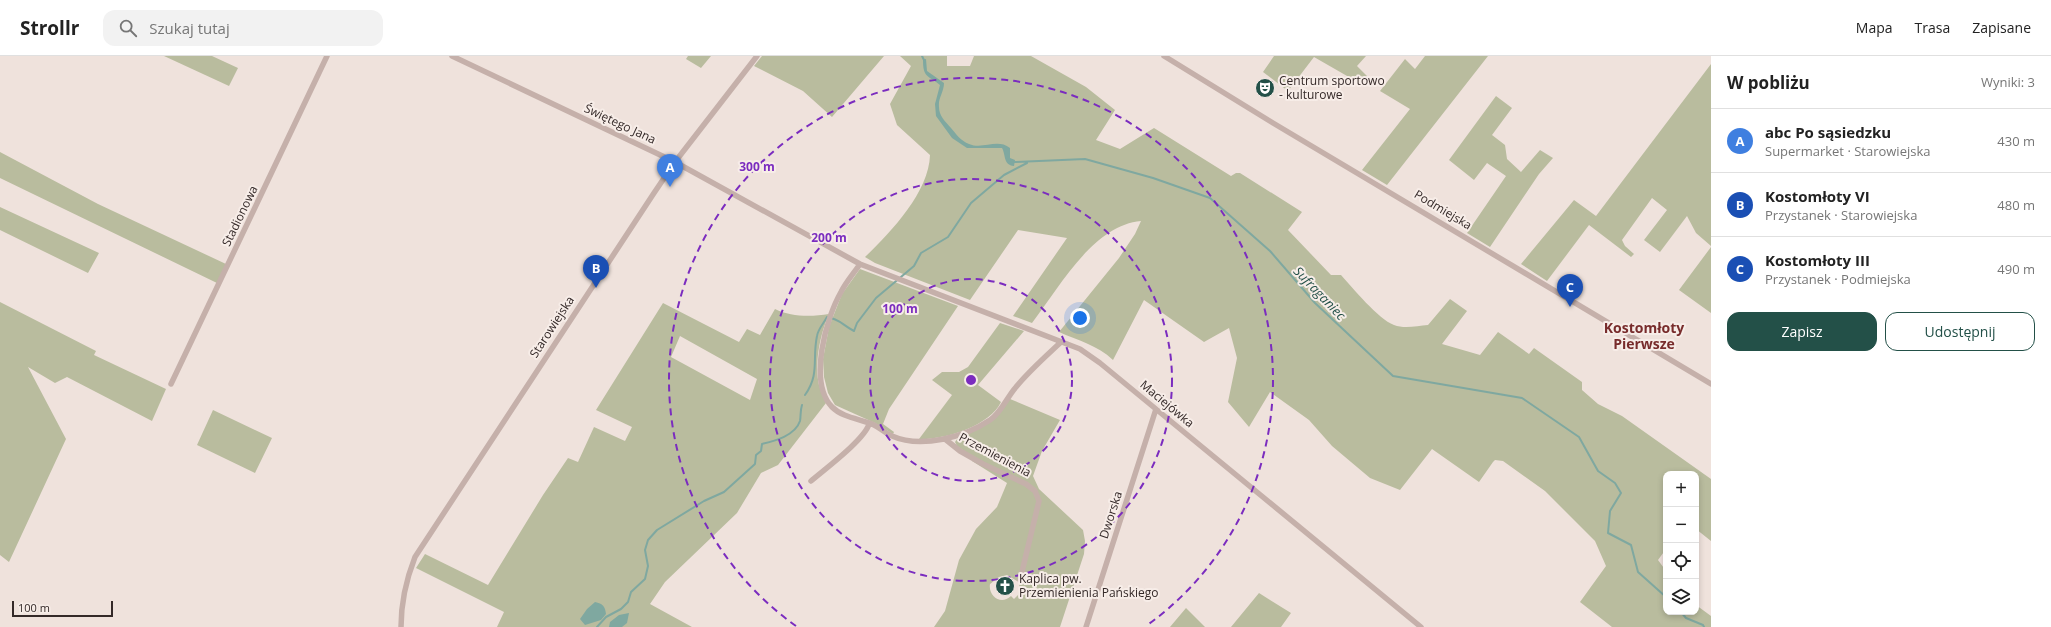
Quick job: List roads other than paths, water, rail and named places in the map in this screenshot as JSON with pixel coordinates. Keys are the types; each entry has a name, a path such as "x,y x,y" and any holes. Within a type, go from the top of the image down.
{"street":[{"name":"Stadionowa","path":"171,384 327,56"},
{"name":"Świętego Jana","path":"452,56 675,162 860,264"},
{"name":"Starowiejska","path":"401,627 402,608 408,576 415,557 675,162 757,56"},
{"name":"Podmiejska","path":"1164,56 1273,123 1711,384"},
{"name":"Maciejówka","path":"860,264 1080,349 1100,363 1421,627"},
{"path":"860,264 841,292 830,317 822,357 821,378 825,395 833,407 847,416 869,424 893,437 926,442 945,439 990,420 998,413 1004,401 1028,373 1061,342"},
{"name":"Dworska","path":"1086,627 1156,409"},
{"path":"811,481 860,438 867,430 869,424"},
{"name":"Przemienienia","path":"945,439 960,451 983,464 1026,484 1035,491 1039,501 1020,580"}],"water":[{"path":"926,59 927,71 944,83 940,98 939,110 945,121 959,137 969,144 979,146 1000,144 1010,148 1010,158 1015,160 1014,166 1006,162 1002,148 967,148 952,138 936,116 935,104 940,85 925,73 923,60"},
{"path":"595,602 603,606 606,614 601,620 585,625 580,619 587,609"},
{"path":"629,613 627,623 622,627 609,627 610,622 619,615"}],"waterway":[{"name":"Sufraganiec","path":"922,56 925,62"},
{"name":"Sufraganiec","path":"1014,162 1085,159 1153,178 1210,198 1270,251 1315,303 1393,376 1522,398 1579,437 1598,471 1615,483 1621,493 1610,511 1608,533 1631,545 1638,572 1663,594"},
{"path":"805,395 810,387 814,373 818,333 827,317 838,321 854,331 857,323 876,298 914,266 921,253 948,237 971,203 1004,175 1027,163"},
{"path":"597,627 606,617 621,609 628,602 631,592 645,579 648,566 645,550 648,540 657,530 704,501 724,492 755,464 756,455 761,451 762,444 784,437 794,430 800,421 802,405"},
{"name":"Sufraganiec","path":"1684,615 1686,618 1703,625 1704,627"}],"place":[{"name":"Centrum sportowo - kulturowe","path":"1265,88"},
{"name":"abc Po sąsiedzku","path":"670,187"},
{"name":"Kostomłoty VI","path":"596,288"},
{"name":"Kostomłoty III","path":"1570,307"},
{"name":"Kaplica pw. Przemienienia Pańskiego","path":"1005,586"}],"district":[{"name":"Kostomłoty Pierwsze","path":"1644,336"}]}
